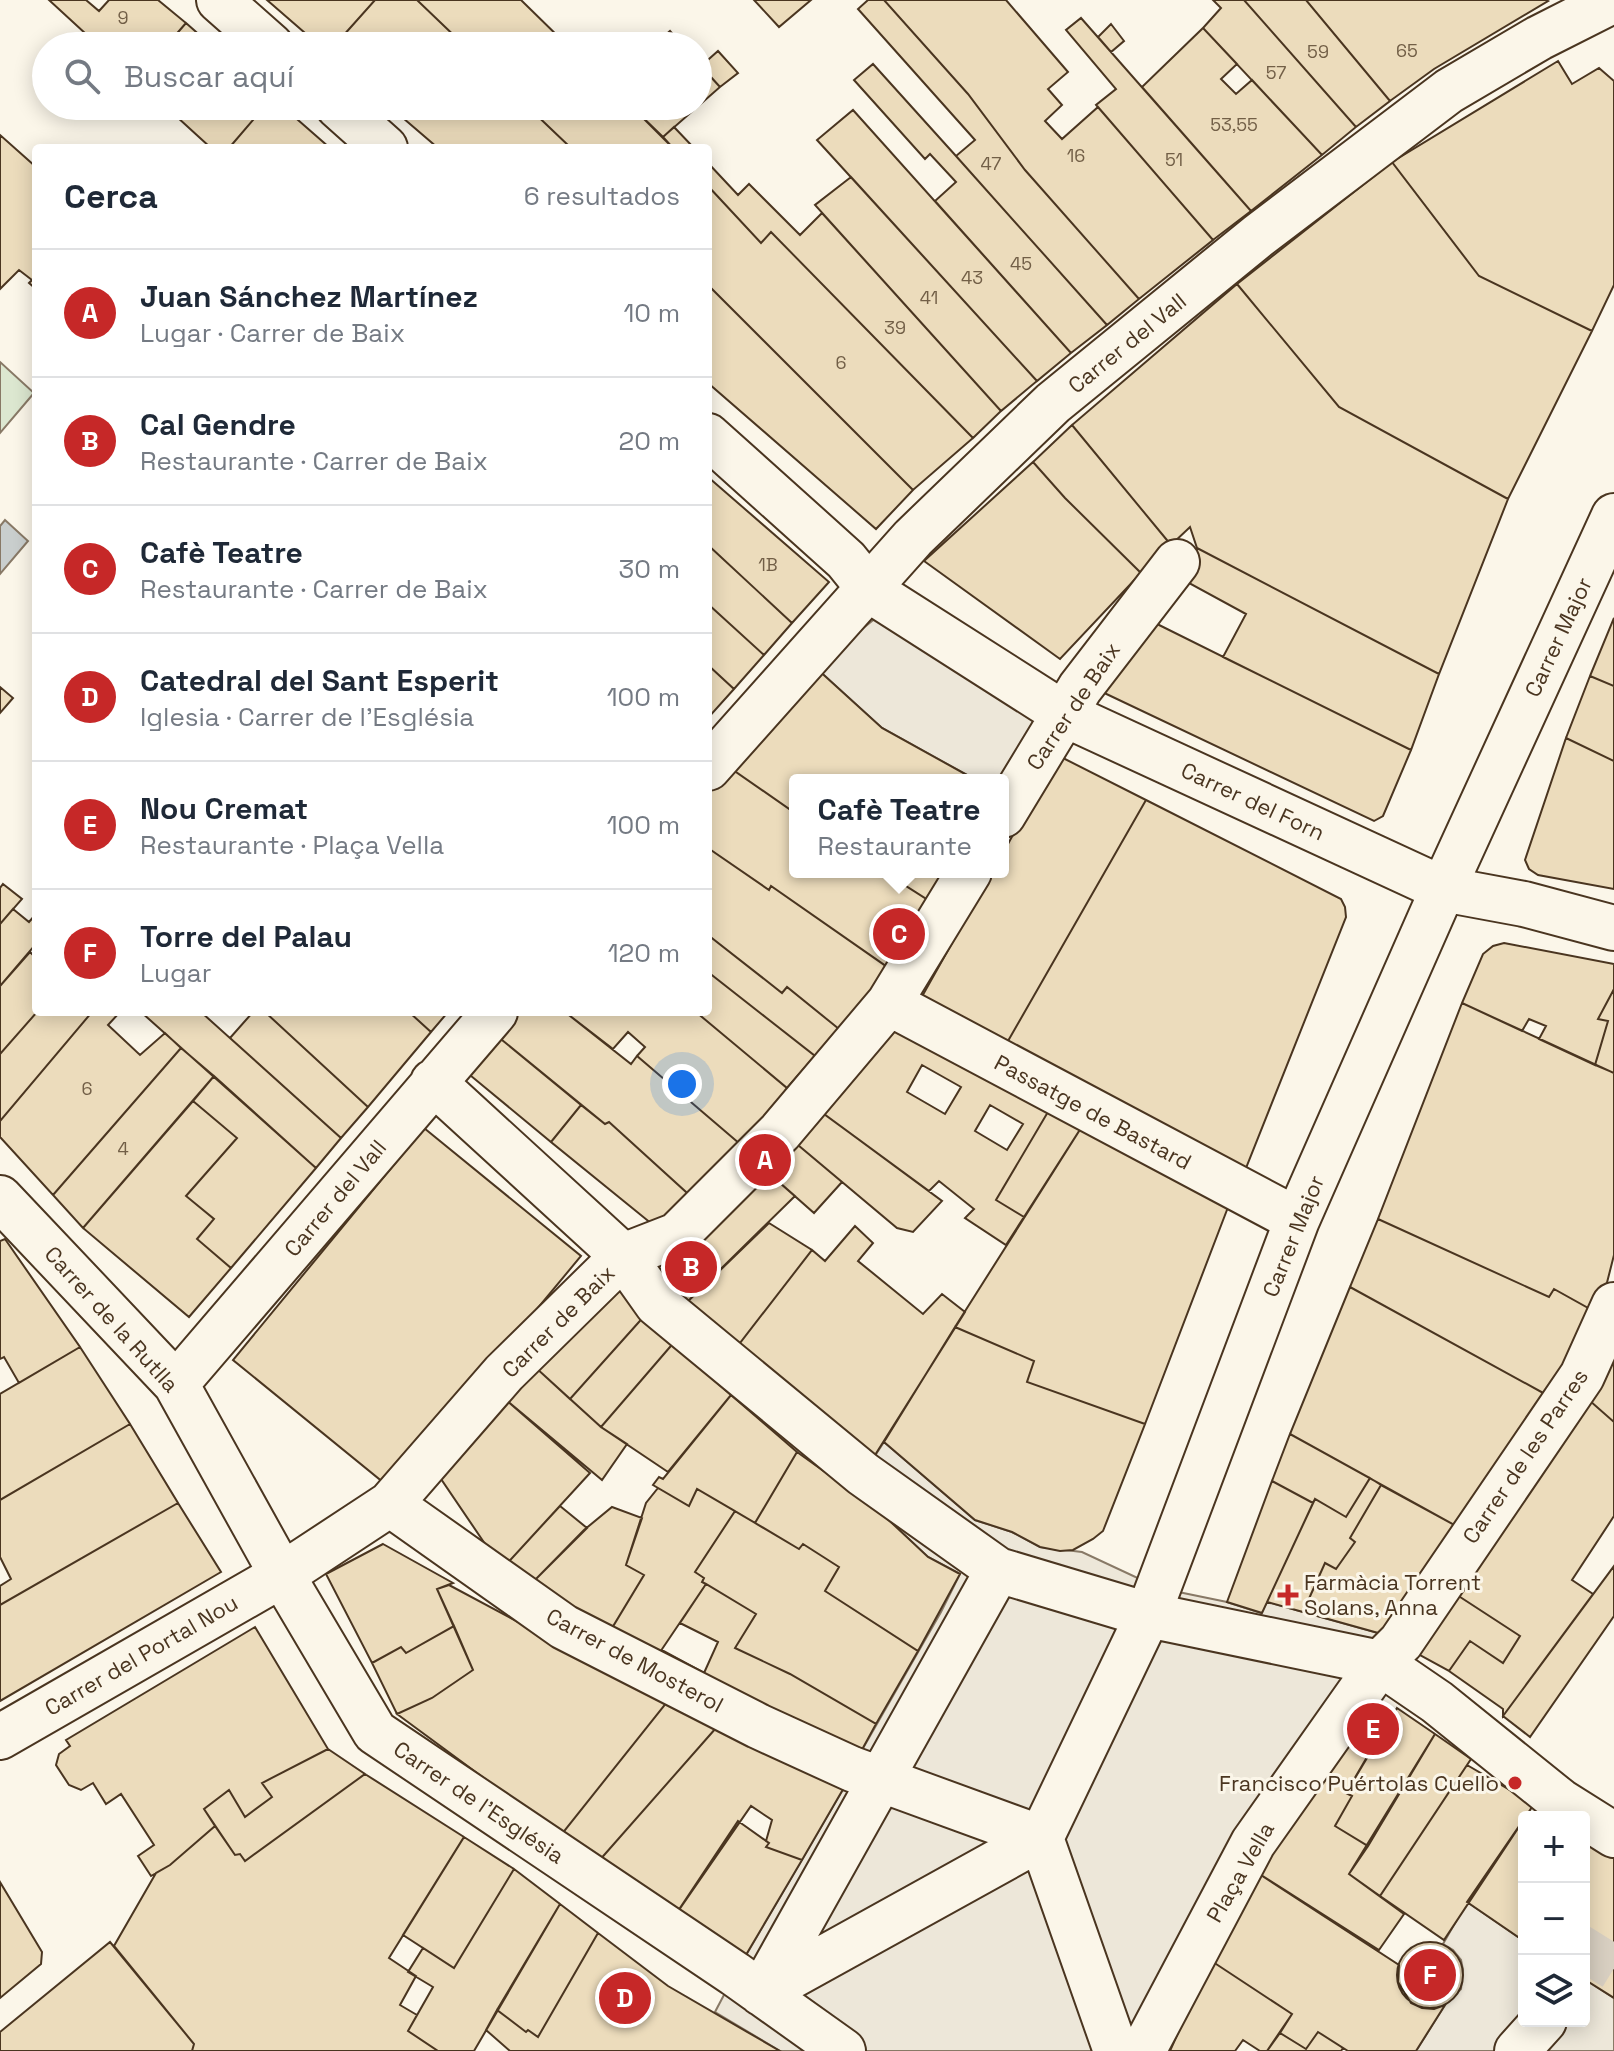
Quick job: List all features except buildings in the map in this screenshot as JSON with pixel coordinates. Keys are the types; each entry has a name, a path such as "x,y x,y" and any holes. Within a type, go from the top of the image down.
{"street":[{"path":"219,0 255,32"},
{"name":"Carrer del Vall","path":"712,763 867,586 1053,403 1258,236 1449,91 1539,38 1614,0"},
{"path":"354,120 381,144"},
{"name":"Carrer del Forn","path":"712,440 846,560 867,586 1064,714 1443,889 1524,904 1614,928"},
{"name":"Carrer Major","path":"1154,1602 1297,1220 1443,889 1614,516"},
{"name":"Carrer de Baix","path":"1009,805 1080,688 1177,562"},
{"path":"1409,852 1443,889"},
{"name":"Carrer de Baix","path":"282,1575 390,1504 504,1373 623,1256 677,1235 780,1132 889,1003 965,878"},
{"name":"Passatge de Bastard","path":"889,1003 1297,1220"},
{"name":"Carrer del Vall","path":"176,1384 491,1016"},
{"path":"433,1082 623,1256 657,1304 863,1474 998,1570 1154,1602 1392,1660 1437,1702 1560,1801 1614,1835"},
{"name":"Carrer de la Rutlla","path":"0,1198 176,1384 282,1575"},
{"name":"Carrer de les Parres","path":"1392,1660 1582,1376 1614,1305"},
{"name":"Carrer de Mosterol","path":"390,1504 564,1627 758,1726 866,1774"},
{"path":"748,1983 866,1774 998,1570"},
{"name":"Carrer del Portal Nou","path":"0,1737 282,1575"},
{"name":"Carrer de l'Església","path":"282,1575 375,1732 748,1983"},
{"path":"748,1983 1041,1838 1154,1602"},
{"name":"Plaça Vella","path":"1143,2051 1253,1843 1392,1660"},
{"path":"866,1774 1041,1838"},
{"path":"1041,1838 1116,2051"},
{"path":"748,1983 843,2051"},
{"path":"1517,2051 1539,2027"}],"green space":[{"path":"0,362 32,391 32,395 0,433"}],"shaded area":[{"path":"5,520 28,541 0,574 0,526"},
{"path":"882,613 1042,718 1007,774 965,774 882,728 815,667"},
{"path":"884,1442 975,1520 1012,1532 1040,1547 1082,1552 1159,1588 1227,1602 1261,1613 1267,1602 1389,1636 1250,1868 1170,2051 780,2051 715,2012 849,1779 858,1757 960,1574 928,1557 878,1510 863,1474"},
{"path":"1467,1902 1518,1937 1518,2027 1590,2027 1590,1983 1614,1998 1614,2051 1416,2051 1445,2005 1461,1989 1461,1960 1443,1944"}],"tunnel":[{"path":"1590,1965 1614,1927"}],"place":[{"name":"Cafè Teatre","path":"899,934"},
{"name":"Juan Sánchez Martínez","path":"765,1160"},
{"name":"Cal Gendre","path":"691,1267"},
{"name":"Farmàcia Torrent Solans, Anna","path":"1288,1595"},
{"name":"Nou Cremat","path":"1373,1729"},
{"name":"Francisco Puértolas Cuello","path":"1515,1783"},
{"name":"Torre del Palau","path":"1430,1975"},
{"name":"Catedral del Sant Esperit","path":"625,1998"}]}
